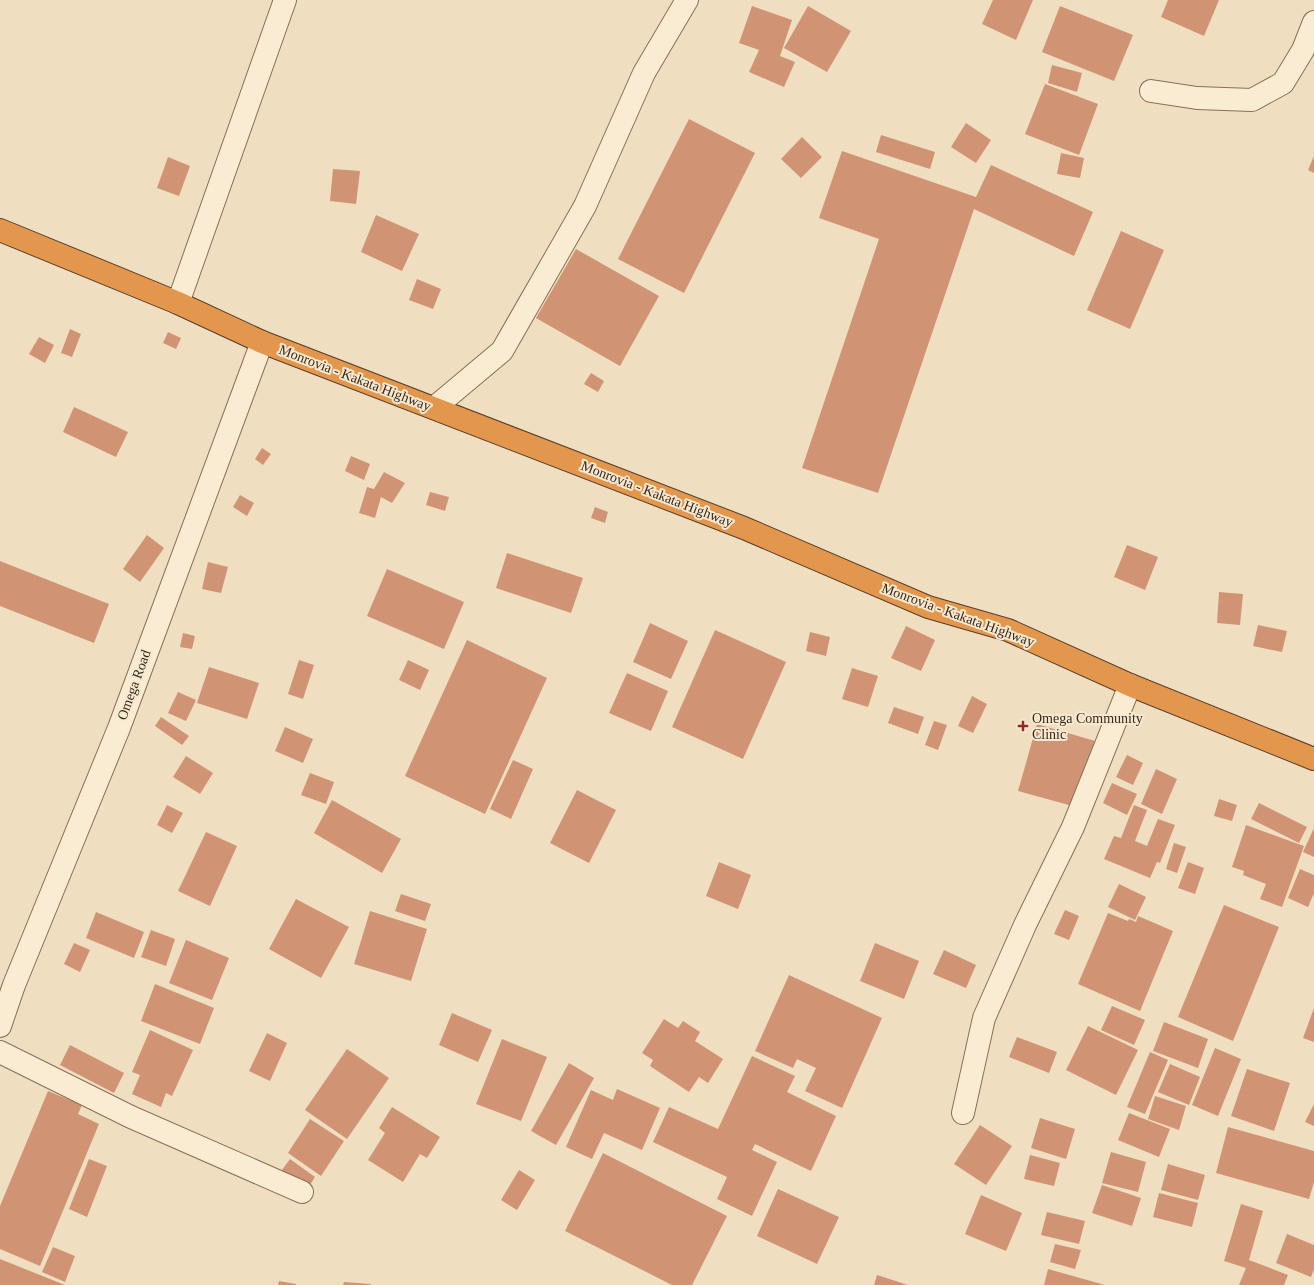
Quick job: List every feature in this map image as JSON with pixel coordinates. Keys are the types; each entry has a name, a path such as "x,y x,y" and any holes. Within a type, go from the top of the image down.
{"highway":[{"name":"Monrovia - Kakata Highway","path":"0,230 178,303 262,342 744,528 928,607 1008,630 1130,685 1314,759"}],"street":[{"path":"178,303 285,0"},
{"path":"434,408 502,351 585,206 644,73 687,0"},
{"path":"1151,90 1197,98 1252,100 1282,83 1303,50 1314,22"},
{"name":"Omega Road","path":"0,1026 7,983 119,728 262,342"},
{"path":"963,1113 984,1018 1025,925 1073,827 1130,685"},
{"path":"0,1052 131,1117 302,1192"}],"building":[{"path":"993,0 1033,0 1016,40 982,24"},
{"path":"1168,0 1219,0 1204,36 1161,17"},
{"path":"752,6 792,20 780,56 795,62 784,87 749,72 759,50 739,43"},
{"path":"808,6 851,31 827,72 784,48"},
{"path":"1060,6 1133,35 1114,81 1042,52"},
{"path":"1052,65 1082,73 1077,92 1048,83"},
{"path":"1045,84 1098,104 1079,155 1025,134"},
{"path":"689,119 755,153 684,293 618,259"},
{"path":"966,123 991,140 976,163 951,147"},
{"path":"881,135 935,152 930,169 876,152"},
{"path":"802,137 822,157 801,178 781,159"},
{"path":"842,151 976,197 991,165 1093,212 1074,256 974,209 878,493 802,468 879,239 819,218"},
{"path":"1061,153 1084,158 1080,178 1057,174"},
{"path":"1314,156 1314,173 1308,170"},
{"path":"168,157 190,166 179,196 157,188"},
{"path":"333,169 360,171 356,204 330,201"},
{"path":"376,215 419,234 402,271 361,252"},
{"path":"1121,231 1164,250 1130,329 1087,310"},
{"path":"576,249 659,296 620,366 536,318"},
{"path":"417,279 441,289 433,309 409,300"},
{"path":"70,329 81,334 72,357 61,353"},
{"path":"168,332 181,338 176,349 163,343"},
{"path":"39,337 54,345 45,363 29,354"},
{"path":"591,373 604,381 598,392 584,384"},
{"path":"74,407 128,432 116,457 63,432"},
{"path":"262,448 271,454 263,465 255,459"},
{"path":"351,456 370,464 364,480 345,471"},
{"path":"384,472 405,483 392,503 381,497 375,518 359,513 367,487 374,489"},
{"path":"430,492 449,497 445,511 426,505"},
{"path":"240,495 254,503 247,516 233,507"},
{"path":"595,507 608,512 605,523 591,518"},
{"path":"147,535 164,548 140,582 123,569"},
{"path":"1127,545 1158,557 1145,590 1114,577"},
{"path":"507,553 583,578 571,613 496,588"},
{"path":"0,561 109,604 94,643 0,606"},
{"path":"208,562 228,567 221,593 202,589"},
{"path":"387,569 464,602 444,649 367,616"},
{"path":"1219,592 1243,594 1240,625 1217,623"},
{"path":"650,623 688,641 671,679 633,662"},
{"path":"1258,625 1287,631 1282,652 1253,646"},
{"path":"906,626 935,640 921,671 891,658"},
{"path":"715,630 786,662 743,759 672,727"},
{"path":"810,632 830,637 826,656 806,651"},
{"path":"183,633 195,636 192,649 180,647"},
{"path":"467,640 547,678 485,814 405,776"},
{"path":"299,660 314,665 303,699 288,694"},
{"path":"408,660 429,670 420,690 399,680"},
{"path":"209,667 259,683 247,719 197,703"},
{"path":"852,668 878,676 868,707 842,699"},
{"path":"627,673 668,691 651,731 609,713"},
{"path":"178,692 196,700 186,721 168,713"},
{"path":"972,696 987,704 973,733 958,726"},
{"path":"894,707 924,717 918,734 888,723"},
{"path":"161,717 189,736 182,745 155,726"},
{"path":"934,721 947,725 938,750 925,745"},
{"path":"1037,724 1095,741 1076,807 1018,791"},
{"path":"285,727 313,739 303,763 275,751"},
{"path":"1127,755 1143,763 1133,785 1116,777"},
{"path":"186,756 213,773 200,794 173,777"},
{"path":"513,760 533,769 511,819 490,809"},
{"path":"1156,769 1177,779 1162,814 1141,804"},
{"path":"310,773 334,782 326,804 301,795"},
{"path":"1112,783 1137,794 1127,815 1103,803"},
{"path":"577,790 616,810 589,863 550,843"},
{"path":"1219,799 1237,805 1232,821 1214,816"},
{"path":"332,800 401,839 382,873 314,833"},
{"path":"1259,803 1307,827 1299,843 1251,819"},
{"path":"167,805 183,813 172,833 157,825"},
{"path":"1134,805 1147,810 1135,841 1147,846 1158,819 1175,825 1160,863 1157,862 1150,878 1104,859 1114,836 1121,838"},
{"path":"1246,825 1304,846 1282,907 1260,899 1266,884 1243,875 1244,871 1232,867"},
{"path":"1314,828 1314,857 1303,852"},
{"path":"206,832 237,846 210,906 178,891"},
{"path":"1174,843 1186,847 1177,873 1166,869"},
{"path":"719,862 751,875 738,909 706,896"},
{"path":"1188,862 1204,868 1195,894 1178,888"},
{"path":"1300,869 1314,875 1314,893 1308,907 1288,898"},
{"path":"1119,884 1146,897 1135,920 1108,907"},
{"path":"401,894 431,904 425,921 395,911"},
{"path":"296,899 349,927 321,978 269,949"},
{"path":"1224,905 1279,927 1233,1041 1178,1017"},
{"path":"1065,910 1079,916 1069,940 1054,934"},
{"path":"370,911 427,929 411,981 354,964"},
{"path":"96,912 144,932 134,958 86,938"},
{"path":"1108,913 1128,921 1129,919 1136,922 1138,916 1173,931 1140,1011 1078,984"},
{"path":"151,930 175,939 166,966 141,957"},
{"path":"186,940 229,958 212,1000 169,983"},
{"path":"74,943 90,950 80,972 64,964"},
{"path":"875,943 919,961 904,999 860,981"},
{"path":"944,950 976,965 966,988 933,974"},
{"path":"789,975 882,1018 842,1108 805,1091 816,1068 797,1059 793,1068 755,1051"},
{"path":"155,984 214,1008 200,1044 141,1021"},
{"path":"1112,1006 1145,1020 1134,1045 1101,1030"},
{"path":"1314,1008 1314,1042 1303,1038"},
{"path":"452,1013 492,1030 478,1062 439,1045"},
{"path":"664,1019 678,1028 683,1021 700,1032 695,1041 723,1059 708,1083 699,1077 689,1092 650,1066 653,1060 642,1053"},
{"path":"1164,1022 1208,1039 1198,1068 1153,1051"},
{"path":"1088,1026 1138,1050 1116,1095 1066,1070"},
{"path":"150,1030 193,1050 172,1096 166,1093 161,1107 132,1094 140,1075 132,1072"},
{"path":"267,1033 287,1043 270,1081 249,1071"},
{"path":"1017,1037 1057,1052 1049,1073 1009,1057"},
{"path":"502,1039 547,1057 521,1121 476,1104"},
{"path":"70,1045 124,1073 114,1093 60,1065"},
{"path":"1215,1048 1241,1059 1218,1116 1192,1105"},
{"path":"347,1049 389,1078 347,1139 305,1110"},
{"path":"1150,1052 1168,1060 1145,1114 1127,1107"},
{"path":"752,1056 795,1076 787,1092 836,1116 811,1171 755,1144 752,1150 777,1162 752,1216 717,1199 727,1177 653,1142 669,1107 718,1129"},
{"path":"569,1063 594,1078 556,1145 531,1131"},
{"path":"1170,1064 1200,1077 1189,1105 1158,1092"},
{"path":"1247,1069 1290,1083 1274,1131 1231,1116"},
{"path":"617,1089 660,1108 642,1150 604,1133 592,1159 566,1147 591,1090 613,1100"},
{"path":"48,1091 82,1105 78,1114 99,1124 40,1266 0,1249 0,1206"},
{"path":"1155,1096 1186,1106 1179,1130 1148,1119"},
{"path":"1314,1104 1314,1126 1305,1122"},
{"path":"392,1107 440,1137 427,1158 420,1154 403,1182 368,1160 385,1133 379,1128"},
{"path":"1129,1113 1170,1129 1159,1157 1118,1140"},
{"path":"1040,1118 1075,1129 1066,1159 1031,1148"},
{"path":"310,1119 344,1141 321,1176 288,1153"},
{"path":"980,1125 1012,1146 986,1185 954,1164"},
{"path":"1228,1127 1314,1151 1314,1182 1309,1199 1216,1173"},
{"path":"1111,1152 1146,1162 1138,1192 1102,1183"},
{"path":"603,1153 727,1216 692,1285 672,1285 565,1231"},
{"path":"1030,1155 1060,1163 1054,1186 1024,1179"},
{"path":"89,1159 107,1166 87,1217 69,1209"},
{"path":"290,1159 315,1177 308,1188 282,1170"},
{"path":"1168,1164 1205,1175 1198,1200 1161,1190"},
{"path":"519,1170 535,1180 517,1210 501,1200"},
{"path":"1102,1185 1141,1198 1132,1226 1092,1213"},
{"path":"778,1189 839,1217 817,1264 757,1236"},
{"path":"1159,1193 1198,1203 1192,1227 1153,1217"},
{"path":"981,1195 1022,1213 1006,1251 965,1234"},
{"path":"1241,1204 1263,1211 1249,1260 1288,1275 1284,1285 1239,1285 1246,1268 1224,1261"},
{"path":"1047,1212 1085,1221 1079,1244 1041,1235"},
{"path":"1287,1234 1314,1245 1314,1269 1311,1277 1276,1263"},
{"path":"1055,1244 1081,1250 1075,1269 1050,1262"},
{"path":"53,1247 75,1256 65,1282 42,1272"},
{"path":"0,1259 65,1285 0,1285"},
{"path":"1048,1269 1105,1285 1044,1285"},
{"path":"877,1275 908,1285 874,1285"},
{"path":"279,1281 296,1284 296,1285 278,1285"},
{"path":"344,1282 371,1284 371,1285 343,1285"}],"place":[{"name":"Omega Community Clinic","path":"1023,726"}]}
